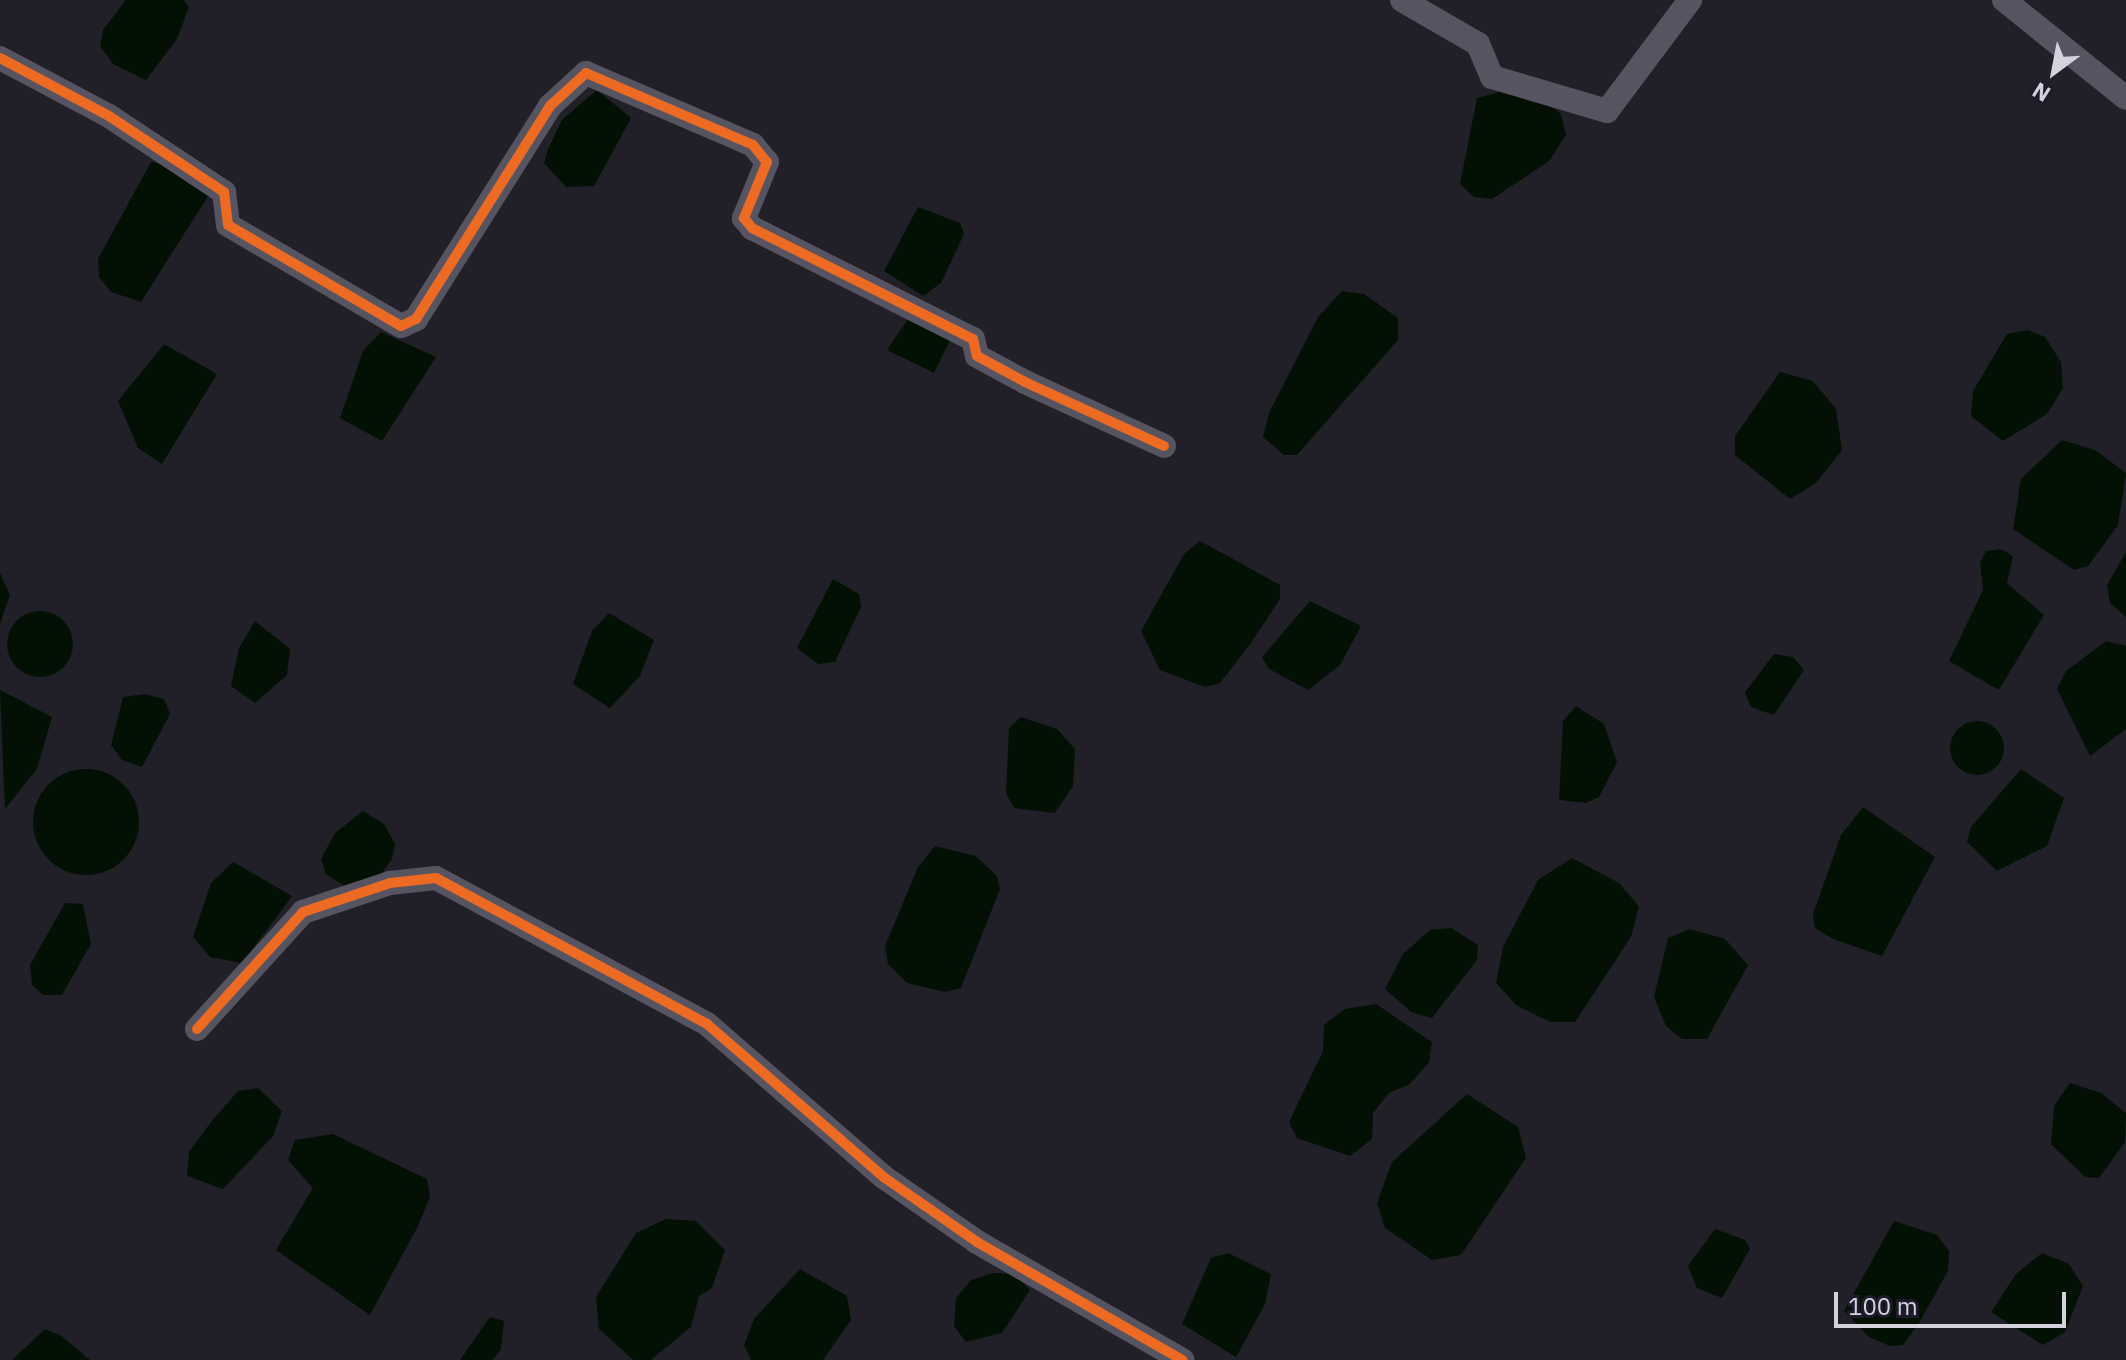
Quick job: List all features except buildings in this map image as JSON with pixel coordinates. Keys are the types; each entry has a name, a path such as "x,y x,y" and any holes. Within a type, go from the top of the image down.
{"street":[{"path":"1402,0 1478,44 1492,77 1607,111 1690,0"},
{"path":"2004,0 2126,98"},
{"path":"0,58 109,116 205,179 224,192 228,225 401,326 416,319 550,106 586,73 753,145 767,162 744,218 752,228 973,339 977,356 1025,382 1164,446"},
{"path":"197,1029 303,912 390,883 436,878 707,1024 931,1210 1109,1323 1182,1360"}],"shaded area":[{"path":"126,0 184,0 189,7 177,39 146,80 113,64 100,46 103,30"},
{"path":"1511,89 1538,96 1561,114 1566,135 1549,161 1492,199 1474,197 1460,184 1477,98"},
{"path":"597,90 631,118 594,186 566,187 544,163 548,149 562,120"},
{"path":"151,162 172,166 210,193 141,302 111,292 99,277 98,259"},
{"path":"918,207 960,223 964,234 941,283 923,296 884,271"},
{"path":"1342,291 1364,294 1398,318 1398,340 1297,455 1284,455 1263,437 1269,413 1318,317"},
{"path":"909,317 952,336 934,373 887,350"},
{"path":"2028,330 2045,337 2061,362 2063,388 2047,414 2003,441 1971,416 1973,391 2007,334"},
{"path":"381,332 436,357 382,441 340,418 363,351"},
{"path":"164,344 217,374 162,464 138,448 118,401"},
{"path":"1780,372 1813,381 1836,409 1842,450 1816,483 1790,499 1735,455 1735,436"},
{"path":"2062,440 2095,450 2126,473 2118,525 2088,566 2074,570 2013,529 2021,479"},
{"path":"1200,541 1280,585 1280,599 1251,643 1220,683 1205,687 1160,670 1141,631 1184,554"},
{"path":"2001,549 2013,556 2007,583 2044,615 1999,690 1949,661 1983,590 1980,563 1986,551"},
{"path":"2126,552 2126,617 2110,603 2107,585"},
{"path":"0,573 10,595 0,624"},
{"path":"833,579 859,594 861,607 835,662 818,664 797,648"},
{"path":"1310,601 1361,626 1340,665 1308,690 1269,669 1262,657"},
{"path":"40,611 53,613 68,626 73,644 71,657 58,672 40,677 27,675 12,662 7,644 9,631 22,616"},
{"path":"609,613 654,640 640,676 610,708 573,684 592,631"},
{"path":"255,621 290,649 287,675 255,703 231,686 239,648"},
{"path":"2106,641 2126,646 2126,729 2090,756 2057,689 2066,671"},
{"path":"1774,654 1793,657 1804,670 1774,715 1751,707 1745,692"},
{"path":"0,690 52,717 37,769 5,809"},
{"path":"145,694 164,699 170,714 142,767 122,760 111,745 123,697"},
{"path":"1576,706 1604,724 1617,762 1599,797 1586,803 1559,800 1563,721"},
{"path":"1021,717 1057,729 1075,749 1073,786 1055,813 1014,808 1006,793 1009,728"},
{"path":"1977,721 1996,729 2004,748 1996,767 1977,775 1958,767 1950,748 1958,729"},
{"path":"86,769 106,773 124,784 135,802 139,822 135,842 124,860 106,871 86,875 66,871 48,860 37,842 33,822 37,802 48,784 66,773"},
{"path":"2021,769 2064,798 2047,846 1997,871 1967,842 1971,827"},
{"path":"1863,807 1935,857 1882,956 1833,939 1815,928 1813,914 1841,835"},
{"path":"363,811 384,824 395,844 392,859 380,876 346,887 326,874 321,859 335,833"},
{"path":"935,846 976,856 997,876 1000,889 961,988 945,992 907,983 888,964 885,946 918,867"},
{"path":"1572,858 1619,883 1639,906 1631,937 1575,1022 1550,1022 1516,1005 1496,983 1503,947 1538,880"},
{"path":"233,862 292,896 242,963 210,957 193,937 211,883"},
{"path":"65,903 83,904 91,944 62,995 43,995 32,985 30,965"},
{"path":"1451,928 1478,945 1477,960 1432,1018 1411,1012 1385,989 1403,954 1430,930"},
{"path":"1690,929 1725,939 1748,965 1707,1039 1682,1039 1666,1026 1654,997 1668,938"},
{"path":"1376,1004 1432,1042 1429,1062 1410,1084 1389,1093 1373,1113 1372,1139 1350,1156 1297,1138 1289,1122 1323,1051 1324,1025 1345,1009"},
{"path":"2070,1083 2101,1093 2126,1113 2125,1142 2099,1178 2085,1177 2051,1144 2054,1106"},
{"path":"258,1088 282,1111 273,1136 223,1189 187,1176 189,1152 211,1122 238,1091"},
{"path":"1467,1094 1518,1127 1526,1158 1461,1255 1432,1260 1385,1228 1377,1203 1392,1162"},
{"path":"333,1134 427,1179 430,1197 418,1226 370,1315 276,1250 313,1188 288,1160 295,1140"},
{"path":"666,1219 696,1221 725,1250 712,1288 699,1296 691,1327 651,1360 633,1360 599,1329 596,1297 636,1233"},
{"path":"1894,1221 1937,1235 1949,1251 1948,1271 1919,1323 1903,1345 1890,1346 1869,1337 1844,1311"},
{"path":"1715,1229 1745,1240 1750,1249 1722,1298 1697,1288 1688,1266"},
{"path":"1228,1253 1271,1274 1265,1304 1236,1357 1182,1324 1211,1258"},
{"path":"2042,1253 2069,1264 2083,1286 2065,1332 2043,1345 1991,1312 2016,1274"},
{"path":"800,1269 847,1296 851,1320 823,1360 751,1360 744,1345 754,1319"},
{"path":"993,1273 1014,1274 1030,1290 1002,1333 966,1342 954,1326 956,1298 971,1280"},
{"path":"490,1317 504,1321 501,1349 493,1360 460,1360"},
{"path":"45,1329 60,1335 90,1360 12,1360"}],"cycle path":[{"path":"0,58 109,116 224,192 228,225 401,326 416,319 550,106 586,73 753,145 767,162 744,218 752,228 973,339 977,356 1025,382 1164,446"},
{"path":"197,1029 303,912 390,883 436,878 707,1024 885,1178 977,1242 1182,1360"}]}
